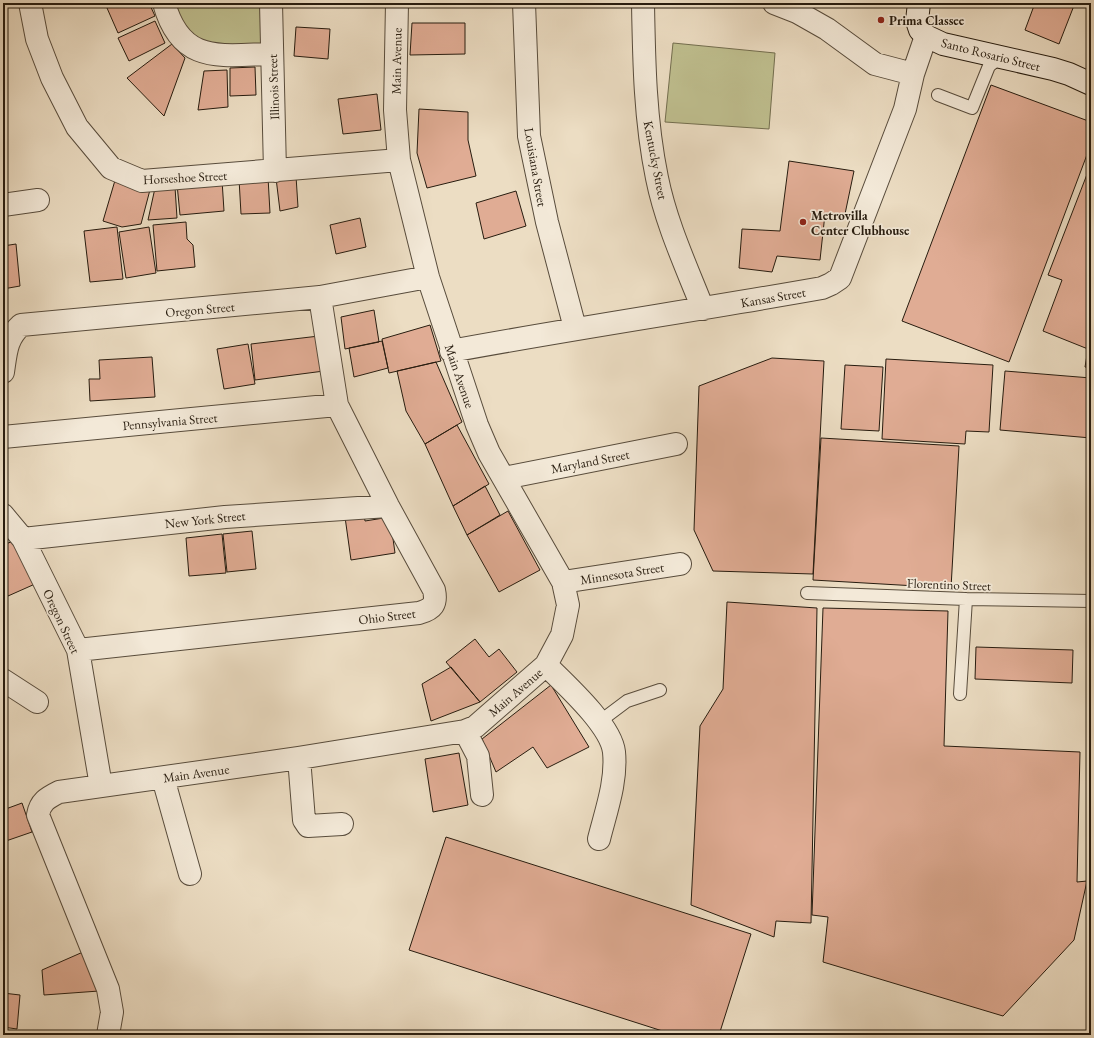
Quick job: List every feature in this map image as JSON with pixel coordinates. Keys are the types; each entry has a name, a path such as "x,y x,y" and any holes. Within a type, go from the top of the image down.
{"street":[{"name":"Horseshoe Street","path":"30,3 37,39 52,78 77,127 112,168 142,181 399,160"},
{"path":"164,3 177,33 196,50 216,55 272,54"},
{"name":"Illinois Street","path":"271,3 275,171"},
{"name":"Main Avenue","path":"108,1035 112,1012 108,990 38,815 39,807 46,799 59,792 300,758 465,731 475,727 546,665 562,635 568,605 563,582 489,453 477,425 451,351 428,277 399,160 395,110 397,3"},
{"name":"Louisiana Street","path":"524,3 529,136 547,222 575,328"},
{"name":"Kentucky Street","path":"643,3 644,72 649,134 657,179 673,234 703,309"},
{"path":"774,3 797,12 827,29 875,64 913,74"},
{"name":"Santo Rosario Street","path":"919,3 917,21 920,30 926,36 943,44 1053,69 1069,74 1091,84"},
{"name":"Kansas Street","path":"451,351 575,328 703,309 822,288 831,284 840,278 905,109 913,74 926,36"},
{"path":"3,205 38,200"},
{"name":"Oregon Street","path":"3,372 7,345 12,333 21,325 320,297 428,277"},
{"name":"Ohio Street","path":"78,650 411,614 429,610 434,605 436,598 434,590 388,506 337,405 320,297"},
{"name":"Pennsylvania Street","path":"3,437 337,405"},
{"name":"Maryland Street","path":"504,478 676,444"},
{"name":"New York Street","path":"23,539 225,517 388,506"},
{"name":"Oregon Street","path":"3,514 23,539 78,650 101,786"},
{"name":"Minnesota Street","path":"563,582 680,564"},
{"path":"546,665 599,722 609,735 614,751 612,787 599,839"},
{"path":"3,680 37,702"},
{"path":"465,731 478,756 482,795"},
{"path":"300,758 304,820 308,826 342,824"},
{"path":"163,778 190,874"}],"lane":[{"path":"938,95 972,108 989,66 1000,58"},
{"name":"Florentino Street","path":"807,593 1091,602"},
{"path":"960,694 966,599"},
{"path":"599,722 627,701 660,690"}],"green space":[{"path":"168,3 266,3 267,51 193,42"},
{"path":"673,43 775,53 769,129 665,122"}],"building":[{"path":"117,3 149,3 155,16 118,33 107,8"},
{"path":"1035,3 1075,3 1059,44 1025,30"},
{"path":"155,21 165,43 129,61 118,38"},
{"path":"412,23 465,23 465,54 410,55"},
{"path":"296,27 330,29 328,59 294,56"},
{"path":"172,44 185,58 164,116 127,78"},
{"path":"255,67 256,95 230,96 230,68"},
{"path":"227,70 228,107 198,110 204,71"},
{"path":"991,85 1091,122 1091,144 1009,362 902,321"},
{"path":"377,94 381,130 343,134 338,99"},
{"path":"419,109 468,112 468,140 476,176 427,188 417,153"},
{"name":"Metrovilla Center Clubhouse","path":"789,161 854,171 845,214 825,214 820,260 777,256 772,272 739,268 742,229 780,231"},
{"path":"1091,164 1091,368 1085,367 1088,349 1043,331 1062,280 1048,275"},
{"path":"296,176 298,207 280,211 276,178"},
{"path":"116,177 151,186 141,224 122,227 103,221"},
{"path":"268,177 270,213 241,214 239,179"},
{"path":"222,180 224,211 180,215 177,184"},
{"path":"175,187 177,218 148,220 155,188"},
{"path":"516,191 526,226 484,239 476,203"},
{"path":"360,218 366,247 336,254 330,225"},
{"path":"186,222 187,239 193,245 195,267 157,271 153,225"},
{"path":"117,227 123,279 90,282 84,231"},
{"path":"149,227 156,273 126,278 119,232"},
{"path":"16,244 20,286 3,289 3,246"},
{"path":"374,310 379,342 345,349 341,317"},
{"path":"430,325 441,361 389,373 382,339"},
{"path":"319,336 324,371 255,380 251,344"},
{"path":"382,341 388,368 354,377 349,348"},
{"path":"248,344 255,384 224,389 217,349"},
{"path":"152,357 155,397 90,401 89,379 100,379 99,360"},
{"path":"772,358 824,361 813,574 713,571 694,530 699,386"},
{"path":"886,359 993,365 989,432 966,431 965,444 882,439"},
{"path":"436,362 462,422 425,444 406,411 397,371"},
{"path":"845,365 883,367 879,431 841,429"},
{"path":"1005,371 1091,378 1091,438 1000,430"},
{"path":"457,425 489,484 453,506 425,444"},
{"path":"821,438 959,446 951,588 813,580"},
{"path":"485,486 500,515 467,535 453,506"},
{"path":"508,511 540,570 499,592 467,535"},
{"path":"364,514 365,521 390,517 395,553 351,560 345,517"},
{"path":"252,531 256,569 227,572 223,534"},
{"path":"222,534 226,573 189,576 186,538"},
{"path":"16,540 35,584 8,596 3,584 3,545"},
{"path":"727,602 817,608 811,923 776,921 774,937 691,905 700,726 723,689"},
{"path":"823,608 948,611 944,746 1080,752 1077,882 1087,881 1074,940 1003,1016 823,962 828,917 812,915"},
{"path":"475,639 489,657 499,649 517,672 480,702 446,662"},
{"path":"976,647 1073,650 1072,683 975,679"},
{"path":"451,667 480,702 431,721 422,684"},
{"path":"551,685 589,747 547,768 533,747 496,772 482,739"},
{"path":"459,753 468,805 433,812 425,759"},
{"path":"22,803 32,832 3,842 3,810"},
{"path":"446,837 751,934 719,1035 675,1035 409,950"},
{"path":"83,952 99,991 44,995 42,970"},
{"path":"3,993 20,995 17,1029 3,1027"}],"place":[{"name":"Prima Classee","path":"881,20"},
{"name":"Metrovilla Center Clubhouse","path":"803,222"}]}
